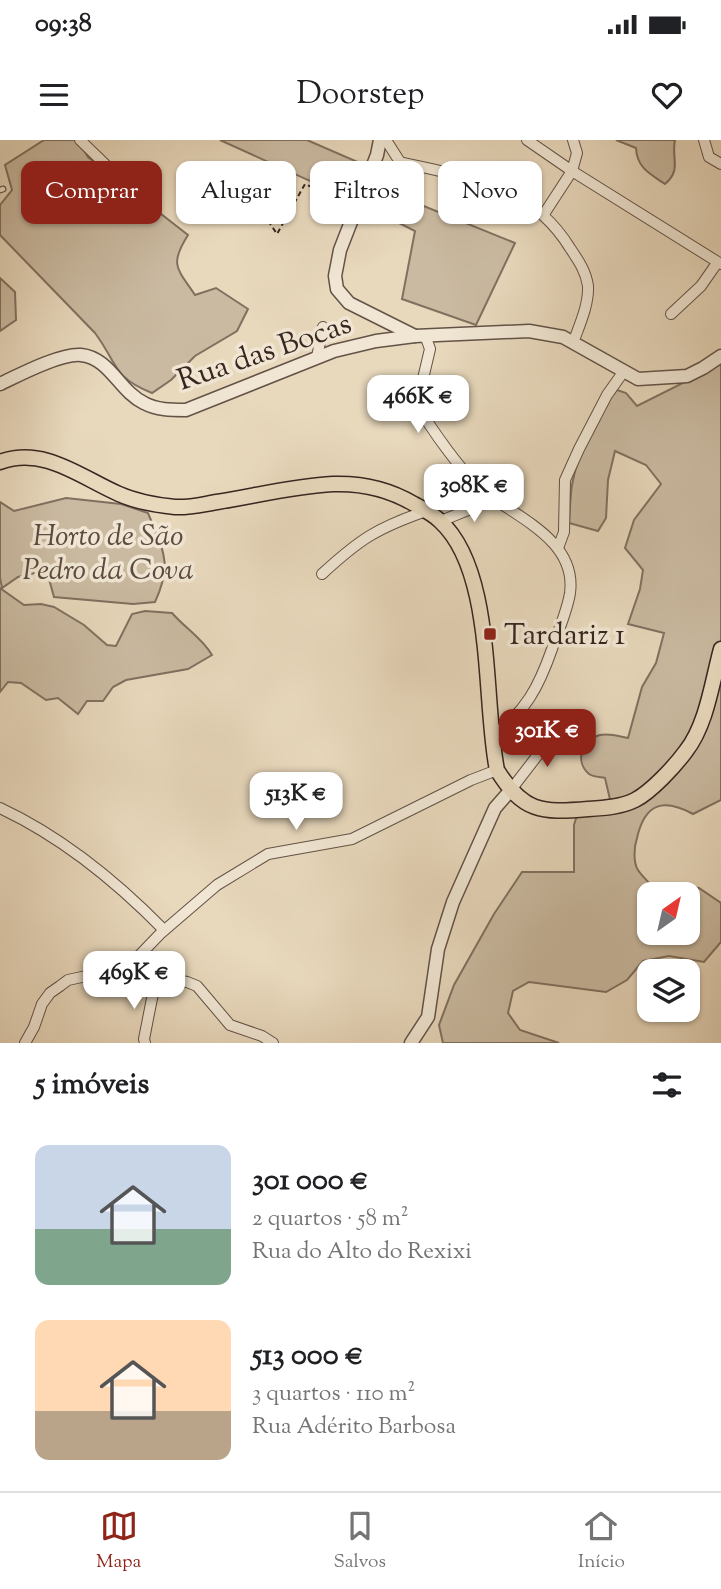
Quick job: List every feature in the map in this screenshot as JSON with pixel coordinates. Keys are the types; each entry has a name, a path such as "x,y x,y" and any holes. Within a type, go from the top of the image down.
{"main road":[{"path":"0,462 11,458 38,457 146,504 181,507 331,484 359,484 396,494 426,511 441,521 457,541 471,570 479,601 497,770 510,792 528,805 553,812 617,806 636,799 652,787 687,751 700,727 721,649"}],"street":[{"path":"80,140 102,161"},
{"path":"375,161 380,140"},
{"path":"386,140 399,161"},
{"path":"527,140 572,172 719,263 671,314"},
{"path":"544,214 572,172 577,153 576,140"},
{"path":"704,140 709,157 721,164"},
{"path":"377,155 397,161"},
{"path":"424,168 493,184 514,194 544,214 564,237 584,270 588,288 573,343"},
{"path":"351,224 340,250 335,276 337,289 349,303 420,335 430,349 417,404 456,460 484,491 538,528 558,548 568,570 570,592 543,675 524,709 493,735"},
{"path":"317,357 323,327"},
{"name":"Rua das Bocas","path":"0,384 41,365 79,355 98,360 124,389 143,403 164,410 186,410 317,357 376,341 420,335 529,331 563,337 638,379 687,376 721,356"},
{"path":"558,548 564,532 565,480 607,395 624,371"},
{"path":"441,521 495,499"},
{"path":"322,574 353,545 373,532 426,511"},
{"path":"411,1043 428,1017 438,949 453,902 495,808 547,743 572,732"},
{"path":"25,1043 42,1004 50,993 68,980 123,968 134,961 164,930 217,885 268,854 352,839 471,780 497,770"},
{"path":"0,808 31,822 73,850 164,930"},
{"path":"134,961 156,978 197,986 230,1025 262,1036 273,1043"},
{"path":"145,1043 156,978"}],"path":[{"path":"296,200 305,184 310,186"},
{"path":"270,224 277,234 283,224"}],"green space":[{"path":"44,140 78,140 93,161 21,161 21,224 162,224 162,215 188,235 177,260 180,272 195,295 216,288 248,309 237,331 195,356 171,380 152,393 129,381 117,369 95,333 0,235 0,205 12,190 5,165"},
{"path":"220,140 307,140 355,161 310,161 310,181 296,175 296,161 266,161"},
{"path":"616,140 675,140 675,169 670,179 665,184 654,177 642,166 636,148"},
{"path":"424,206 438,212 438,224 468,224 515,243 476,325 402,299 415,231 401,224 424,224"},
{"path":"0,278 15,292 16,320 0,331"},
{"path":"721,357 721,800 693,814 664,805 650,811 640,826 635,859 636,867 648,882 637,882 637,945 700,945 700,889 721,903 721,942 704,962 700,959 669,956 637,959 637,968 627,980 606,992 529,982 513,991 508,1013 520,1030 559,1043 443,1043 439,1025 454,985 494,914 522,872 574,872 574,825 577,815 612,808 605,778 591,775 584,769 581,757 585,746 594,737 611,735 628,738 642,687 656,663 664,633 628,624 640,589 643,570 625,548 634,520 661,484 646,465 615,451 608,480 606,518 598,531 569,523 575,473 595,422 617,390 626,393 637,406 691,379"},
{"name":"Horto de São Pedro da Cova","path":"66,498 121,504 148,513 162,547 165,566 155,602 133,604 54,597 49,579 43,571 18,577 2,588 0,502 14,511"},
{"path":"0,588 24,605 41,604 54,607 84,625 107,645 116,646 132,614 145,611 172,613 212,655 188,669 126,680 113,687 103,701 87,701 78,714 58,698 46,700 21,683 8,682 0,692"}],"place":[{"name":"Tardariz 1","path":"490,634"}]}
